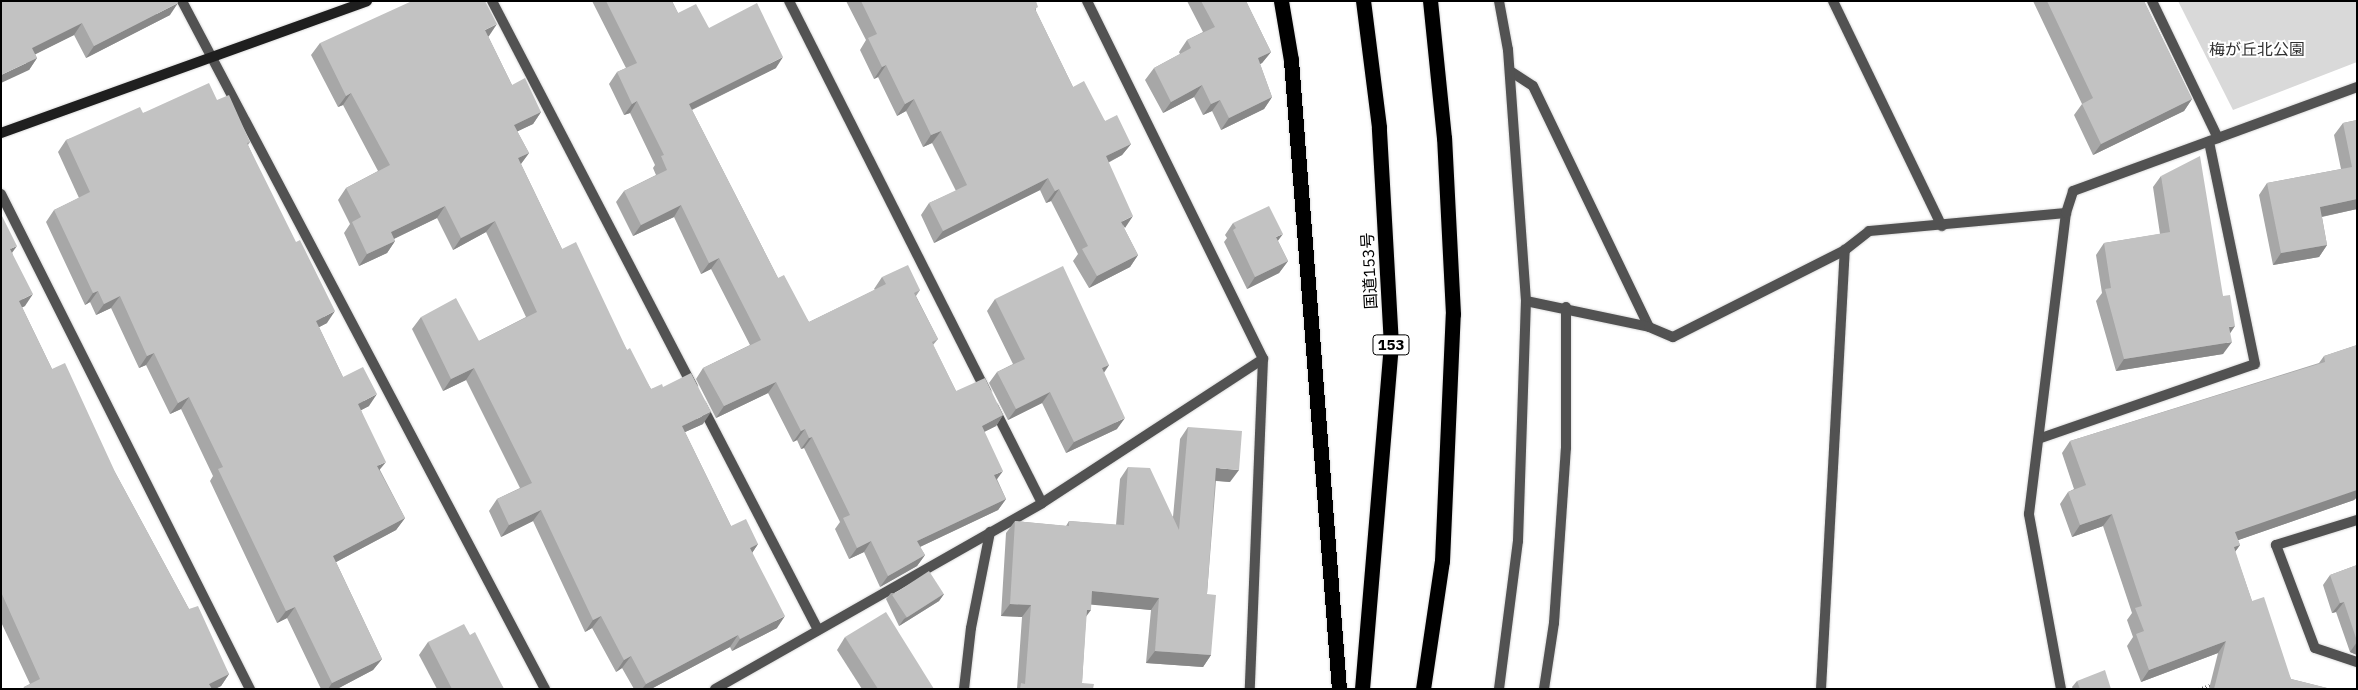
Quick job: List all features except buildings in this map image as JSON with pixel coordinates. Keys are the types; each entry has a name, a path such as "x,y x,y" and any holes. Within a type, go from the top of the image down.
{"highway":[{"path":"1281,1 1291,60 1339,689"},
{"name":"国道153号","path":"1362,689 1391,344 1379,127 1363,1"},
{"path":"1423,689 1442,561 1453,314 1444,138 1430,1"}],"street":[{"path":"182,1 545,689"},
{"path":"1,133 367,1"},
{"path":"492,1 818,630"},
{"path":"789,1 1042,502"},
{"path":"1087,1 1263,359 1250,689"},
{"path":"1499,1 1510,71 1526,301 1518,541 1499,689"},
{"path":"1833,1 1942,226"},
{"path":"2041,438 2255,364 2214,140 2152,1"},
{"path":"1510,71 1533,86 1649,327"},
{"path":"2061,689 2029,514 2041,438 2066,212 2073,191 2357,87"},
{"path":"1,194 250,689"},
{"path":"1526,301 1566,307 1649,327 1673,338 1845,250 1869,231 1942,226 2066,212"},
{"path":"1821,689 1845,250"},
{"path":"1544,689 1554,623 1566,448 1566,307"},
{"path":"716,689 1042,502 1263,359"},
{"path":"2357,520 2276,546 2315,648 2357,662"},
{"path":"964,689 971,628 990,532"}],"path":[{"path":"2199,689 2217,682"}],"green space":[{"name":"梅が丘北公園","path":"2178,1 2357,1 2357,62 2233,110"}]}
